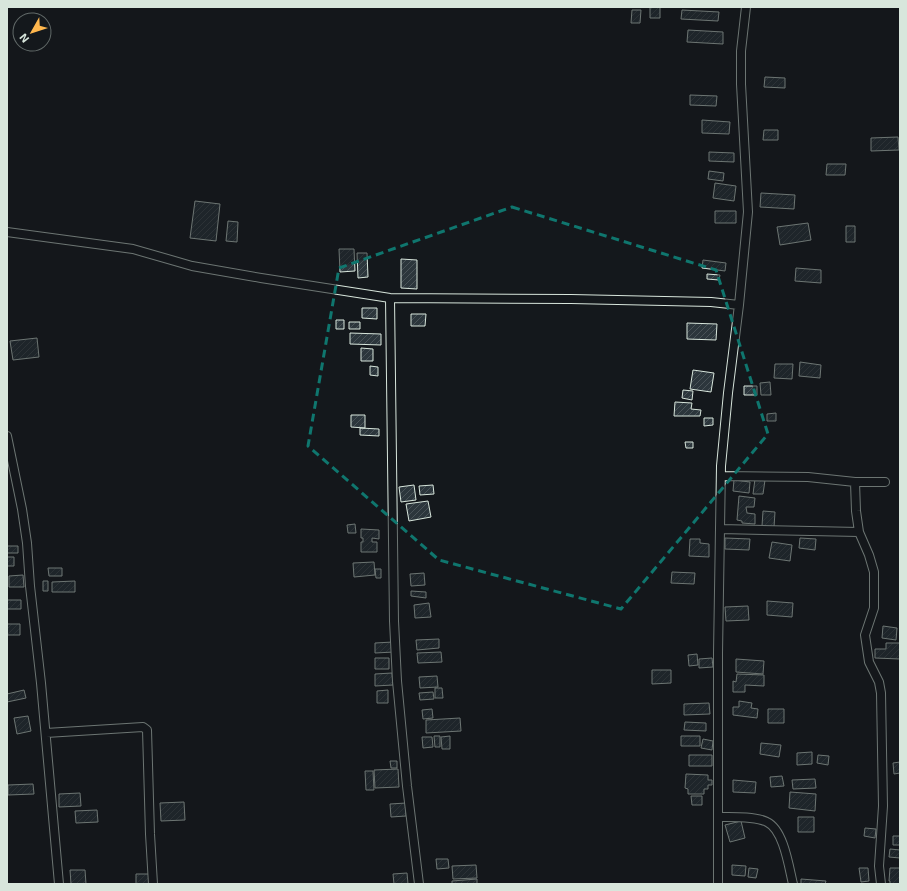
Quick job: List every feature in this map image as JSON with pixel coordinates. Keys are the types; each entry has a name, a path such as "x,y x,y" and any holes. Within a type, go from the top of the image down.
{"street":[{"path":"718,884 718,676 721,476 748,212 741,84 741,52 746,7"},
{"path":"7,232 133,249 192,266 390,298 578,299 711,302 739,305"},
{"path":"390,298 394,621 397,681 407,786 419,884"},
{"path":"7,436 22,509 27,543 60,884"},
{"path":"721,476 808,477 855,482 885,482"},
{"path":"855,482 858,532 869,555 874,572 874,608 865,635 869,662 879,682 881,693 883,806 879,866 881,884"},
{"path":"720,529 858,532"},
{"path":"46,733 143,728 147,730 150,834 154,884"},
{"path":"718,817 758,819 770,823 784,846 793,884"}],"highlighted area":[{"path":"512,207 716,270 768,434 621,609 439,560 308,446 339,268"}],"building":[{"path":"650,7 660,7 660,18 650,18"},
{"path":"632,10 641,10 640,23 631,23"},
{"path":"682,10 719,12 718,21 681,19"},
{"path":"688,30 723,32 723,44 687,42"},
{"path":"765,77 785,78 785,88 764,87"},
{"path":"690,95 717,96 716,106 690,105"},
{"path":"702,120 730,122 729,134 702,133"},
{"path":"764,130 778,130 778,140 763,140"},
{"path":"898,137 899,150 871,151 871,138"},
{"path":"709,152 734,153 734,162 709,161"},
{"path":"827,164 846,164 845,175 826,175"},
{"path":"709,171 724,173 723,181 708,179"},
{"path":"715,183 736,186 734,201 713,198"},
{"path":"761,193 795,195 794,209 760,207"},
{"path":"195,201 220,204 216,241 190,238"},
{"path":"715,211 736,211 736,223 715,223"},
{"path":"228,221 238,222 237,242 226,241"},
{"path":"808,223 811,240 780,245 777,227"},
{"path":"846,226 855,226 855,242 846,242"},
{"path":"339,249 354,249 355,271 340,272"},
{"path":"357,253 367,253 368,277 358,278"},
{"path":"401,259 417,260 417,289 401,288"},
{"path":"703,260 726,263 725,271 702,268"},
{"path":"796,268 821,270 821,283 795,281"},
{"path":"707,274 720,275 719,280 707,279"},
{"path":"362,308 377,308 377,319 362,318"},
{"path":"411,314 426,314 425,326 411,326"},
{"path":"336,320 344,320 344,329 336,329"},
{"path":"349,322 360,322 360,329 349,329"},
{"path":"687,323 717,324 716,340 687,339"},
{"path":"350,333 381,334 381,345 350,344"},
{"path":"37,338 39,357 13,360 10,341"},
{"path":"361,348 373,349 373,361 361,361"},
{"path":"800,362 821,365 820,378 799,376"},
{"path":"775,364 793,364 792,379 774,378"},
{"path":"370,366 378,367 378,376 370,375"},
{"path":"693,370 714,373 711,392 690,389"},
{"path":"770,382 771,395 761,395 760,383"},
{"path":"744,386 757,386 757,395 744,395"},
{"path":"683,390 693,391 692,400 682,398"},
{"path":"675,402 692,403 691,409 701,410 700,416 674,416"},
{"path":"776,413 776,421 767,421 767,414"},
{"path":"351,415 365,415 365,428 351,427"},
{"path":"704,418 713,418 713,425 704,426"},
{"path":"360,428 379,429 379,436 360,435"},
{"path":"685,442 693,442 693,448 686,448"},
{"path":"755,479 765,480 763,494 753,494"},
{"path":"734,480 750,482 749,493 733,491"},
{"path":"414,485 416,500 401,502 399,487"},
{"path":"433,485 434,494 420,495 419,486"},
{"path":"739,496 755,498 754,507 746,507 747,513 755,514 755,524 742,523 742,521 737,520"},
{"path":"428,501 431,517 409,521 406,504"},
{"path":"763,511 775,512 774,527 762,526"},
{"path":"355,524 356,533 348,533 347,525"},
{"path":"361,529 379,530 379,539 372,538 372,542 377,542 377,552 361,552 361,542 363,542 363,538 361,538"},
{"path":"725,538 750,539 749,550 725,549"},
{"path":"800,538 816,539 815,550 799,548"},
{"path":"690,539 700,539 700,543 709,544 709,557 689,556"},
{"path":"772,542 792,545 790,561 769,558"},
{"path":"7,546 18,546 18,553 7,553"},
{"path":"7,557 14,557 14,566 7,566"},
{"path":"374,562 375,575 354,577 353,563"},
{"path":"48,568 62,568 62,576 49,576"},
{"path":"375,569 381,569 381,578 376,578"},
{"path":"672,572 695,573 694,584 671,583"},
{"path":"424,573 425,585 411,586 410,574"},
{"path":"23,575 24,587 9,587 9,576"},
{"path":"43,581 48,581 48,591 43,591"},
{"path":"75,581 75,592 52,592 52,582"},
{"path":"411,591 426,592 426,598 411,596"},
{"path":"7,600 21,600 21,609 7,609"},
{"path":"767,601 793,603 792,617 767,615"},
{"path":"429,603 431,617 415,618 414,605"},
{"path":"748,606 749,620 726,621 725,607"},
{"path":"7,624 20,624 20,635 7,635"},
{"path":"883,626 897,628 896,640 882,638"},
{"path":"439,639 439,648 417,650 416,640"},
{"path":"393,642 394,652 375,653 375,643"},
{"path":"886,643 900,643 900,659 875,658 875,649 886,649"},
{"path":"441,652 442,662 418,663 417,653"},
{"path":"697,654 698,665 689,666 688,655"},
{"path":"375,658 389,658 389,669 375,669"},
{"path":"712,658 713,667 699,668 699,659"},
{"path":"736,659 764,661 763,674 736,672"},
{"path":"652,670 671,670 671,683 652,684"},
{"path":"392,673 393,685 375,686 375,674"},
{"path":"737,674 764,675 764,686 745,685 745,692 733,692 733,681 736,682"},
{"path":"437,676 438,687 420,688 419,677"},
{"path":"435,688 442,688 443,698 435,698"},
{"path":"24,690 26,698 7,702 7,694"},
{"path":"388,690 388,703 377,703 377,691"},
{"path":"433,692 434,699 420,700 419,693"},
{"path":"739,701 752,703 751,708 758,709 757,718 733,715 733,707 739,707"},
{"path":"709,703 710,714 684,715 684,704"},
{"path":"432,709 433,718 423,719 422,710"},
{"path":"768,709 784,709 784,723 768,723"},
{"path":"28,716 31,731 17,734 14,718"},
{"path":"460,718 461,731 426,733 426,720"},
{"path":"685,722 706,723 706,731 684,730"},
{"path":"434,736 440,736 440,747 435,747"},
{"path":"450,736 450,749 442,749 441,737"},
{"path":"681,736 700,736 700,746 681,746"},
{"path":"422,737 432,737 433,747 423,748"},
{"path":"703,739 713,741 712,750 701,748"},
{"path":"761,743 781,745 779,757 760,754"},
{"path":"812,752 812,764 797,765 797,753"},
{"path":"689,755 712,755 712,766 689,766"},
{"path":"818,755 829,756 828,765 817,763"},
{"path":"390,761 397,761 397,768 391,768"},
{"path":"900,762 900,773 894,774 893,763"},
{"path":"398,769 399,787 375,788 374,770"},
{"path":"365,771 373,771 374,790 366,790"},
{"path":"686,774 708,775 708,780 712,780 712,785 708,785 708,789 704,789 704,794 688,794 688,789 685,788"},
{"path":"782,776 784,786 771,787 770,777"},
{"path":"815,779 816,788 793,789 792,780"},
{"path":"733,780 756,782 755,793 733,792"},
{"path":"33,784 34,794 8,795 8,785"},
{"path":"790,792 816,794 815,811 789,808"},
{"path":"80,793 81,806 59,807 59,794"},
{"path":"691,796 702,796 702,805 692,805"},
{"path":"184,802 185,820 161,821 160,803"},
{"path":"406,803 406,816 391,817 390,804"},
{"path":"97,810 98,822 76,823 75,811"},
{"path":"798,817 814,817 814,832 798,832"},
{"path":"741,821 745,838 730,842 725,825"},
{"path":"865,828 876,829 875,838 864,836"},
{"path":"893,836 900,836 900,845 893,845"},
{"path":"890,849 900,850 900,858 889,857"},
{"path":"436,859 448,859 449,868 437,869"},
{"path":"476,865 477,878 453,879 452,866"},
{"path":"732,865 746,866 745,876 732,875"},
{"path":"749,868 758,869 756,878 748,877"},
{"path":"859,868 868,868 869,881 861,882"},
{"path":"890,868 900,868 900,884 890,884"},
{"path":"70,870 85,870 86,884 71,884"},
{"path":"407,873 408,884 394,884 393,874"},
{"path":"136,874 150,874 151,884 136,884"},
{"path":"477,879 477,884 452,884 452,881"},
{"path":"801,879 826,881 825,884 801,884"}]}
